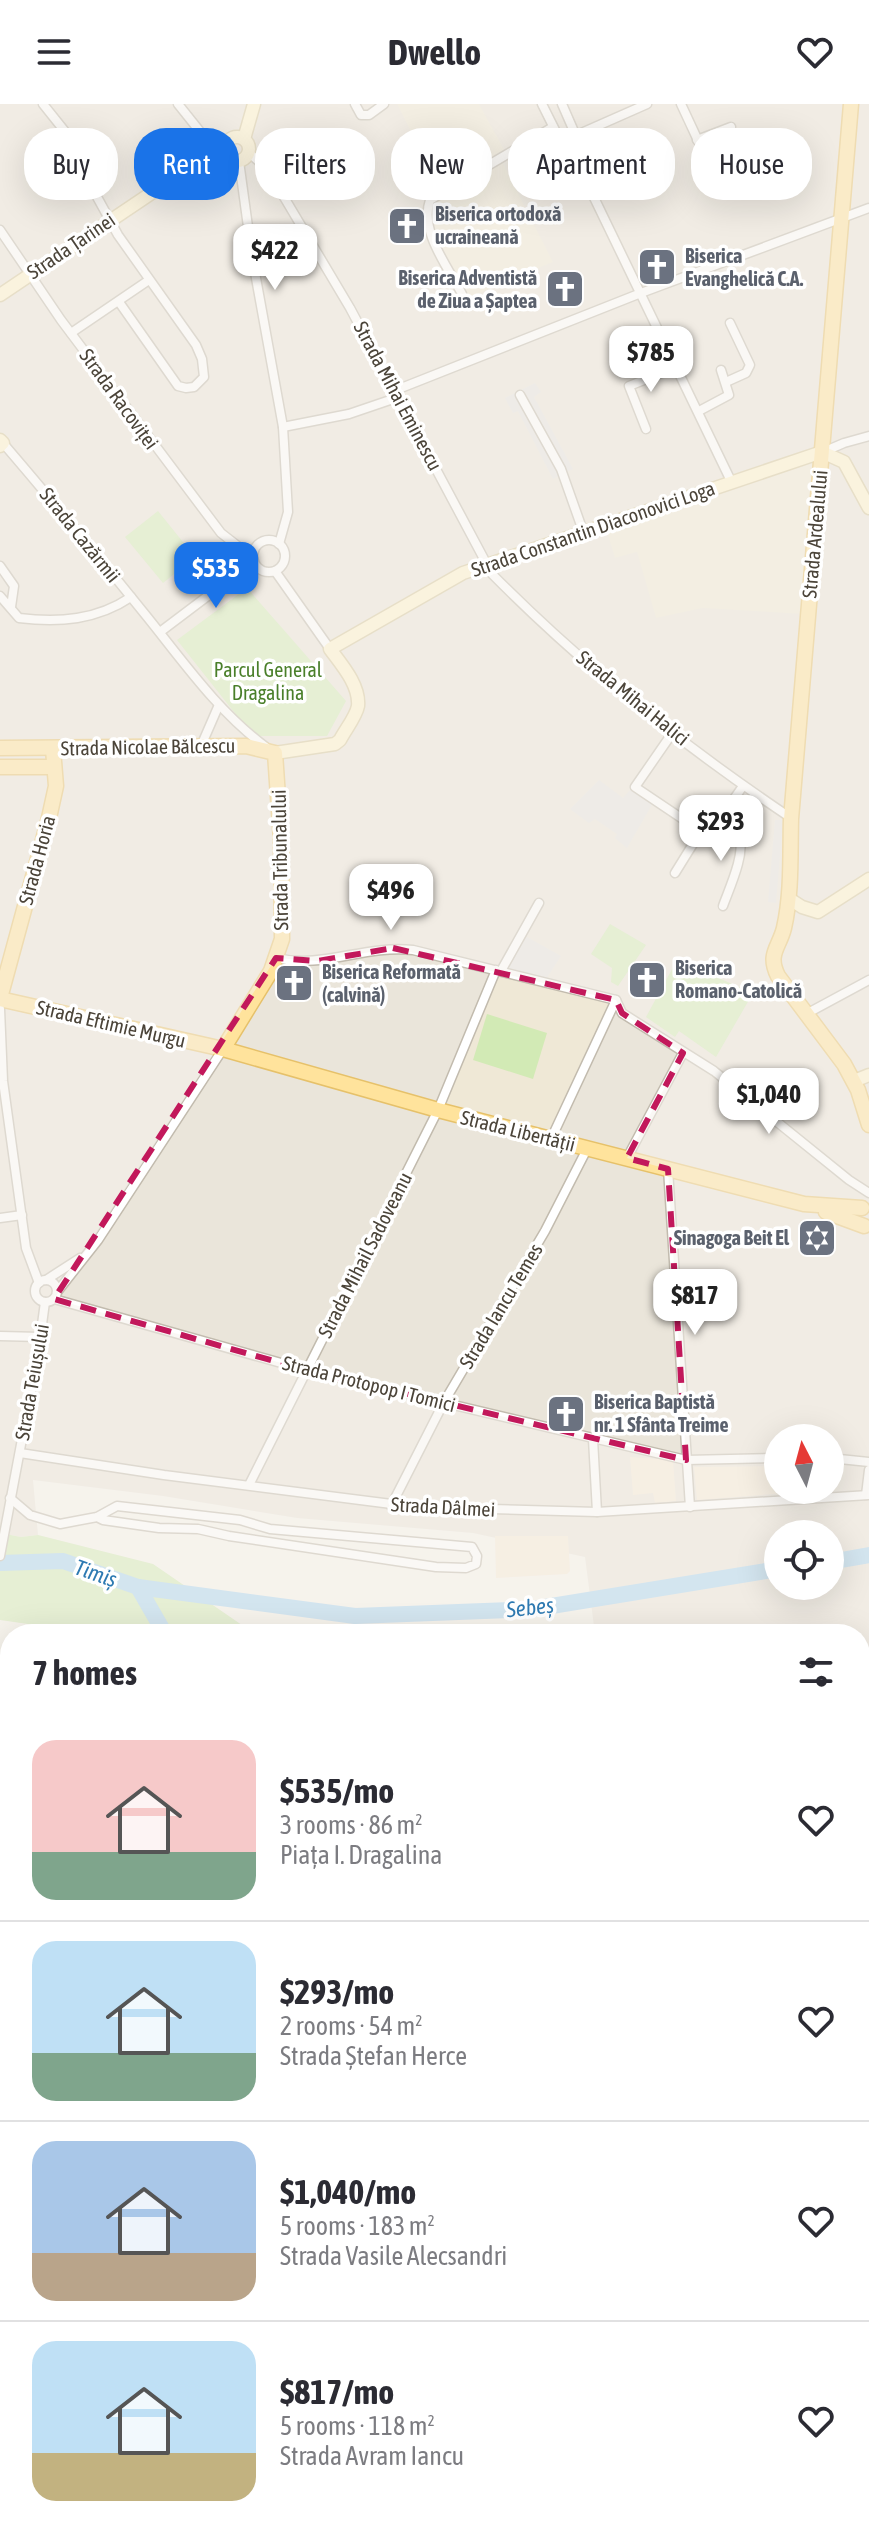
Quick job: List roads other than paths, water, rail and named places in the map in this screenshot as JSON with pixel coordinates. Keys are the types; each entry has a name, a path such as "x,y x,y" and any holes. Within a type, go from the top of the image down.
{"main road":[{"name":"Strada Ardealului","path":"806,1014 778,976 773,961 775,948 783,933 788,898 791,819 851,104"},
{"name":"Strada Nicolae Bălcescu","path":"0,748 246,746 275,753"},
{"name":"Strada Horia","path":"0,998 56,786 53,749"},
{"name":"Strada Tribunalului","path":"223,1049 262,986 282,939 275,753"},
{"name":"Strada Nicolae Bălcescu","path":"0,767 53,767"},
{"name":"Strada Eftimie Murgu","path":"0,998 223,1049"},
{"path":"806,1014 854,1081 869,1125"},
{"name":"Strada Libertății","path":"223,1049 551,1140 815,1206 867,1228"},
{"name":"Strada Libertății","path":"815,1206 866,1204"},
{"path":"866,1204 860,1217 867,1228"}],"street":[{"path":"44,104 71,139 80,166 110,220 196,345 204,370 204,377 199,383 186,388 178,386 119,302"},
{"path":"178,104 200,128"},
{"path":"244,139 254,104"},
{"path":"355,104 361,115 369,115 384,104"},
{"path":"462,294 429,231 425,214 430,200 553,127 542,104"},
{"path":"562,104 572,128"},
{"path":"594,128 647,104"},
{"path":"681,104 692,128"},
{"path":"239,139 249,145 244,157 252,256 283,427 288,512 279,544"},
{"path":"239,158 244,157"},
{"name":"Strada Mihai Eminescu","path":"244,157 262,164 281,192 398,393 486,564"},
{"name":"Strada Țarinei","path":"0,295 141,200"},
{"path":"596,200 731,481"},
{"path":"283,427 349,414 641,293 869,208"},
{"name":"Strada Racoviței","path":"0,230 71,333 221,533 254,556 265,572 275,571 330,649 354,688 358,707 340,740"},
{"path":"71,333 149,280"},
{"path":"726,382 746,373 750,365 730,323"},
{"path":"646,429 629,386 677,367"},
{"path":"699,411 729,395 721,370"},
{"path":"520,395 561,469 583,531"},
{"path":"822,452 869,436"},
{"name":"Strada Cazărmii","path":"1,443 160,632 218,707 275,753"},
{"path":"822,452 844,462 869,508"},
{"name":"Strada Constantin Diaconovici Loga","path":"330,649 463,573 822,452"},
{"path":"160,632 254,556 264,541 279,544 284,552 284,561 275,571"},
{"name":"Strada Mihai Halici","path":"486,564 525,607 673,732 791,819"},
{"path":"0,566 14,586 11,607"},
{"path":"0,596 19,618 74,618 103,613 131,597"},
{"path":"201,746 218,707"},
{"path":"673,732 635,787 704,833"},
{"name":"Strada Nicolae Bălcescu","path":"275,753 328,746 340,740"},
{"path":"675,873 743,786"},
{"path":"720,818 732,826 741,841 739,863 723,906"},
{"path":"788,898 818,912 869,879"},
{"name":"Strada Mihail Sadoveanu","path":"249,1485 438,1110 499,971 539,903"},
{"path":"276,958 318,961 393,948 431,953 616,1000"},
{"path":"806,1014 869,980"},
{"path":"616,1000 622,1013 714,1071 869,1193"},
{"path":"551,1140 616,1000"},
{"path":"0,1009 3,1081 28,1259 42,1282 54,1284 52,1298"},
{"path":"52,1298 131,1192 223,1049"},
{"path":"627,1158 683,1053"},
{"path":"854,1081 869,1075"},
{"name":"Strada Iancu Temes","path":"391,1506 444,1402 545,1231 587,1149"},
{"path":"668,1169 690,1507"},
{"path":"0,1218 22,1215"},
{"path":"52,1298 37,1296 36,1289 88,1253"},
{"name":"Strada Protopop I Tomici","path":"52,1298 306,1370 686,1460 764,1458"},
{"name":"Strada Teiușului","path":"0,1556 41,1337 52,1298"},
{"path":"0,1336 41,1337"},
{"path":"593,1439 597,1512"},
{"name":"Strada Dâlmei","path":"20,1453 391,1506 597,1512 867,1495"},
{"path":"844,1459 869,1462"},
{"path":"867,1495 869,1470"},
{"path":"10,1498 30,1515 60,1524 97,1517 117,1506 240,1520 270,1529 472,1547 477,1556 476,1564 466,1568 436,1567 198,1529 159,1528 97,1517"}],"waterway":[{"name":"Sebeș","path":"844,1559 869,1555"},
{"name":"Sebeș","path":"0,1563 63,1561 138,1587 355,1616 533,1609 764,1571"},
{"name":"Timiș","path":"138,1587 159,1624"}],"place":[{"name":"Biserica ortodoxă ucraineană","path":"407,226"},
{"name":"Biserica Evanghelică C.A.","path":"657,267"},
{"name":"Biserica Adventistă de Ziua a Șaptea","path":"565,289"},
{"name":"Biserica Romano-Catolică","path":"647,980"},
{"name":"Biserica Reformată (calvină)","path":"294,983"},
{"name":"Sinagoga Beit El","path":"817,1238"},
{"name":"Biserica Baptistă nr. 1 Sfânta Treime","path":"566,1414"}],"park label":[{"name":"Parcul General Dragalina","path":"268,682"}]}
